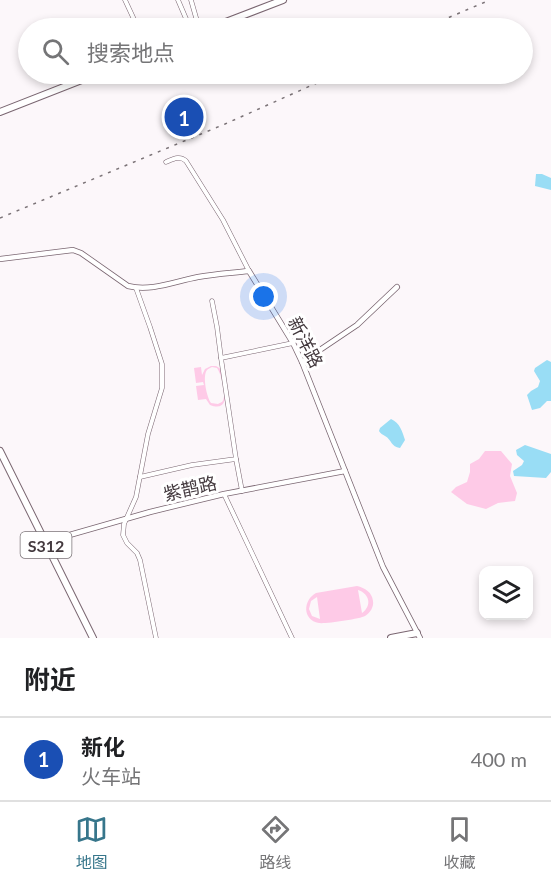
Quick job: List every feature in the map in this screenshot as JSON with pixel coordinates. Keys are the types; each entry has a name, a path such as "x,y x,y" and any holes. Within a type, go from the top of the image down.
{"main road":[{"path":"232,18 266,3 283,0"},
{"path":"0,112 71,84"},
{"name":"S312","path":"0,450 93,638"},
{"path":"391,638 418,635"}],"street":[{"path":"125,0 133,18"},
{"path":"178,0 186,18"},
{"path":"191,0 196,18"},
{"path":"0,259 73,250 81,253 128,286 136,288 249,271 223,220 186,161 178,158 166,162"},
{"name":"新洋路","path":"249,271 302,362 383,567 418,635"},
{"path":"302,362 357,325 398,287"},
{"path":"136,288 162,364 162,388 148,434 136,497 126,519 123,536 140,560 156,638"},
{"path":"212,301 242,491"},
{"path":"221,358 293,343"},
{"path":"140,477 192,465 236,459"},
{"name":"紫鹊路","path":"45,542 224,494 345,471"},
{"path":"224,494 292,638"}],"shaded area":[{"path":"211,366 216,366 221,369 225,401 217,407 210,405 206,399 198,400 196,386 204,385 203,382 196,383 194,368 201,367 202,375 205,369","holes":["212,367 217,368 224,394 223,401 218,404 211,403 209,400 205,382 207,370"]},
{"path":"485,451 501,451 512,464 510,476 517,493 515,501 498,503 486,509 467,504 451,492 467,482 470,464 479,459"},
{"path":"357,586 370,593 373,605 371,610 362,617 319,623 310,618 306,610 309,600 316,593","holes":["358,590 365,594 368,600 367,607 362,613","317,597 320,619 312,616 309,609 311,601"]}],"water":[{"path":"536,174 551,178 551,190 535,186"},
{"path":"547,360 551,362 551,401 532,410 527,395 538,387 540,381 534,371"},
{"path":"391,419 402,430 405,440 400,448 379,431"},
{"path":"525,445 551,454 551,472 546,478 514,476 513,471 524,461 517,455 516,450"}],"railway":[{"path":"448,18 490,0"},
{"path":"0,218 315,84"}],"place":[{"name":"新化","path":"184,117"}]}
